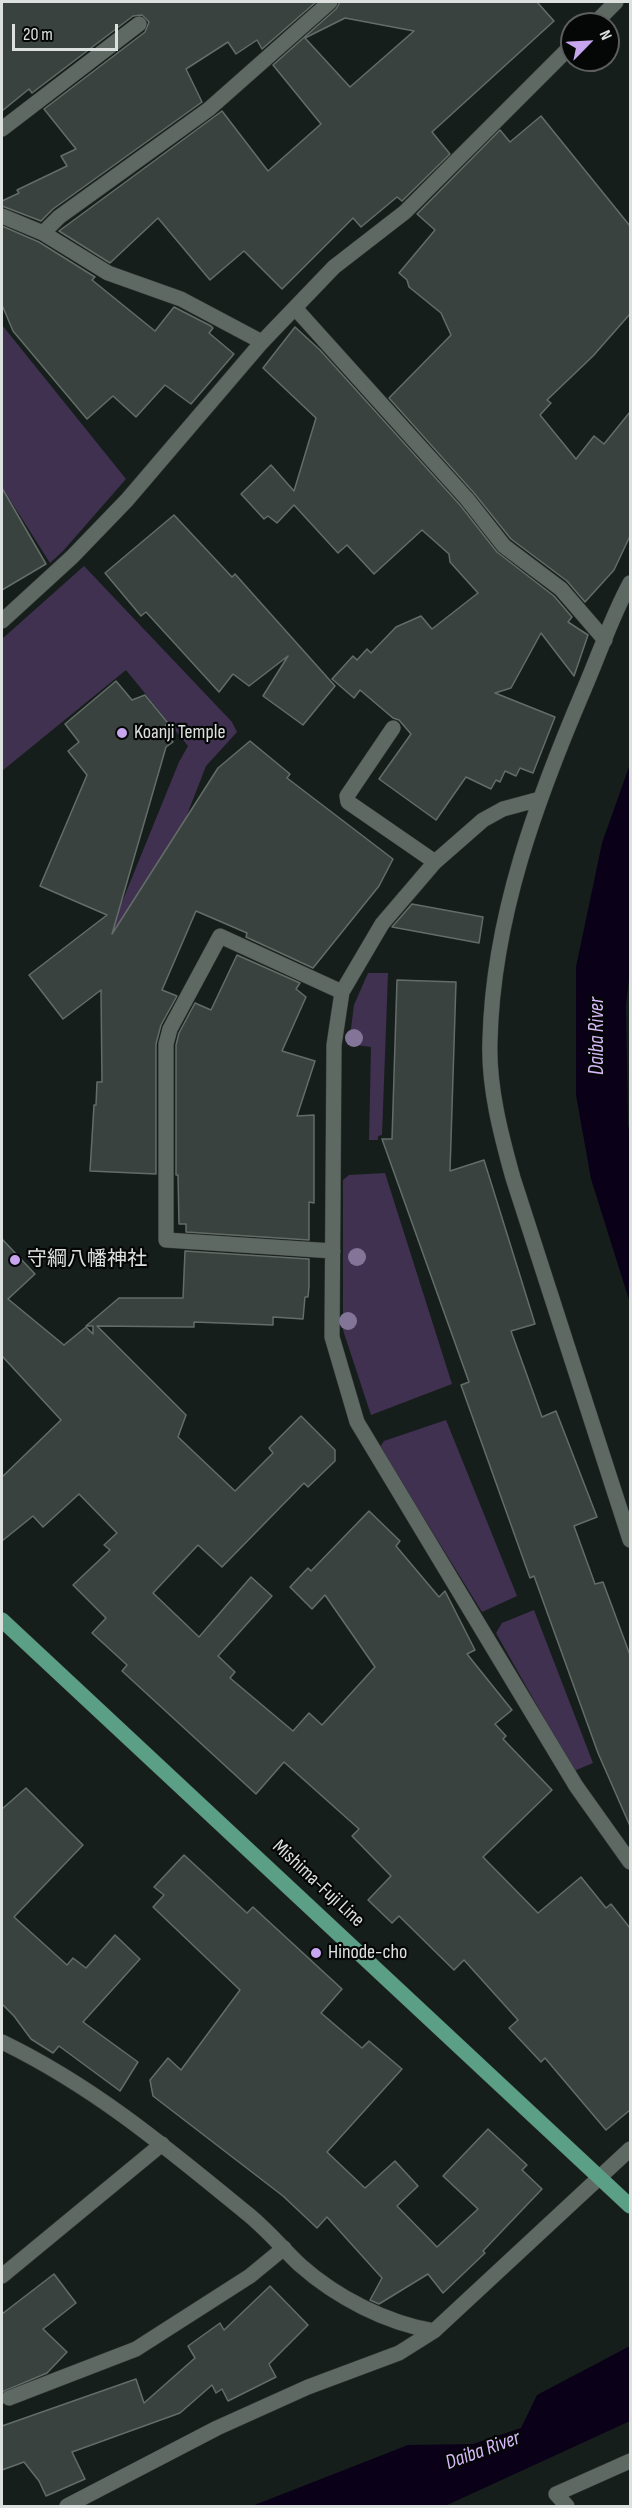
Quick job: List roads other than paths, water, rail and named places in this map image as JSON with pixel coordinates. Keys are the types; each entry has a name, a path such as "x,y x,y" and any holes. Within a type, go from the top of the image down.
{"main road":[{"name":"Mishima-Fuji Line","path":"2,1620 630,2206"}],"street":[{"path":"44,233 59,217 216,103 330,2"},
{"path":"2,129 138,24"},
{"path":"2,621 72,557 127,500 262,342 334,267 405,212 560,57"},
{"path":"2,216 44,233 108,273 181,299 262,342"},
{"path":"295,308 467,499 504,546 561,589 605,640"},
{"path":"630,583 540,799 518,866 492,989 489,1043 502,1139 513,1178 630,1540"},
{"path":"393,728 347,796 348,802 435,862"},
{"path":"540,799 503,809 483,820 435,862 382,924 342,992 334,1045 332,1337 357,1422 576,1786 630,1862"},
{"path":"333,1251 166,1240 166,1044 170,1029 220,936 342,992"},
{"path":"2,2042 40,2060 100,2097 248,2214 320,2281 350,2300 415,2328 434,2331"},
{"path":"2,2276 162,2144"},
{"path":"67,2506 217,2428 308,2387 399,2353 434,2331 630,2149"},
{"path":"9,2398 136,2349 250,2276 284,2248"},
{"path":"567,2506 556,2494 630,2461"}],"water":[{"name":"Daiba River","path":"630,764 630,970 626,1005 630,1133 630,1303 591,1179 576,1095 576,967 602,843"},
{"name":"Daiba River","path":"630,2346 630,2421 445,2506 252,2506 408,2445 473,2444 521,2428 537,2395"}],"place":[{"name":"Koanji Temple","path":"122,733"},
{"name":"守綱八幡神社","path":"15,1260"},
{"name":"Hinode-cho","path":"316,1953"}]}
